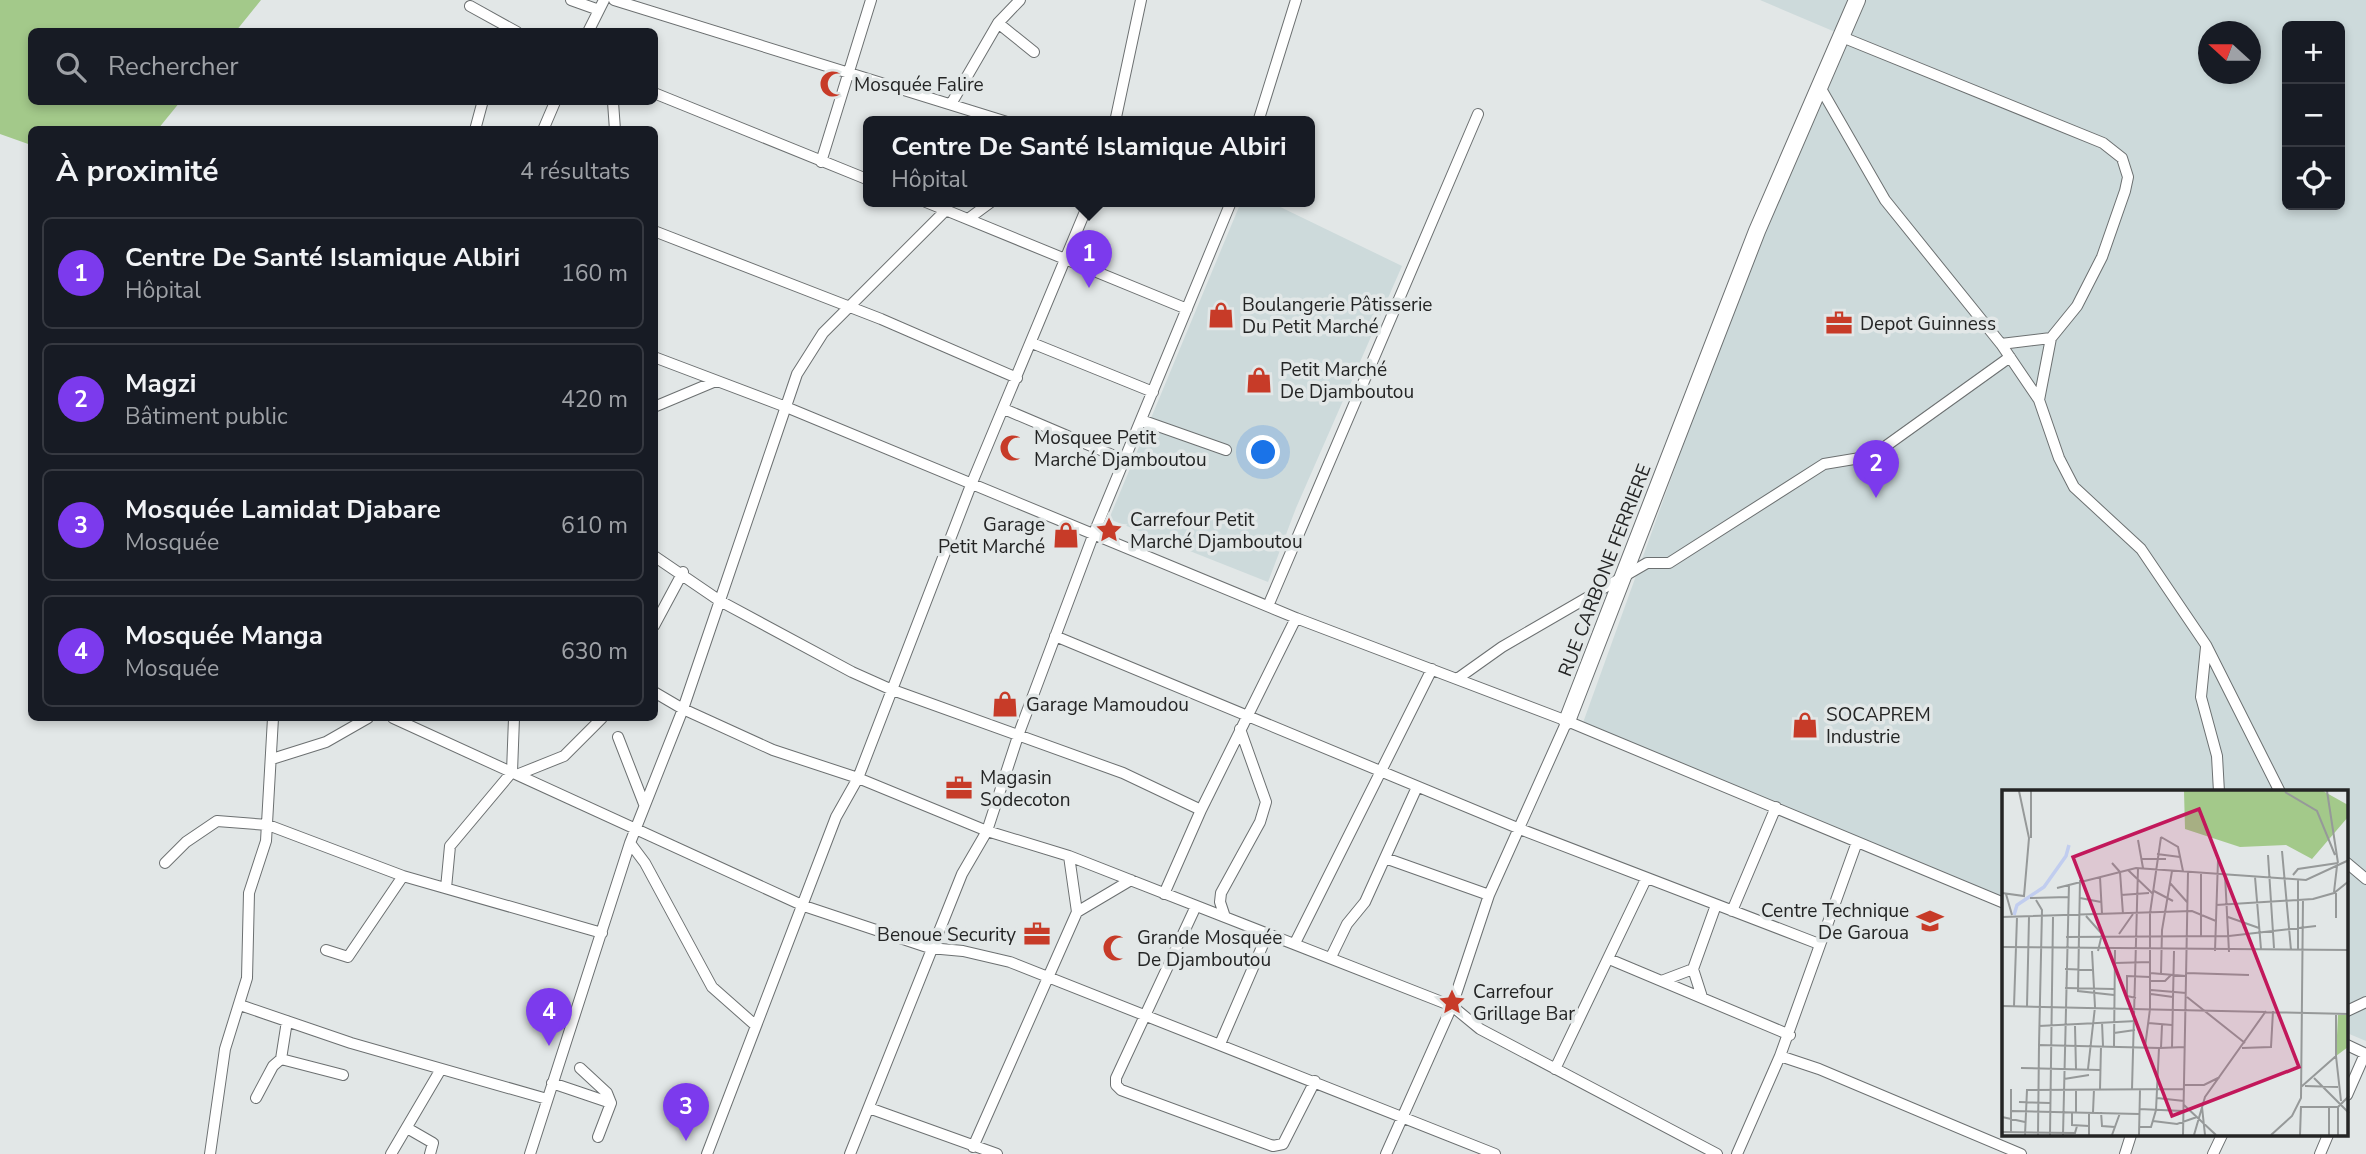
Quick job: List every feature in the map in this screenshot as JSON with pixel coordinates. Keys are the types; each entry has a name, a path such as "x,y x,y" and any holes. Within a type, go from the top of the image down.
{"street":[{"path":"571,0 601,5 590,28"},
{"path":"614,0 848,75 988,116"},
{"path":"821,162 871,0"},
{"path":"951,104 998,23 1020,0"},
{"path":"1116,116 1141,0"},
{"path":"1260,116 1296,0"},
{"name":"RUE CARBONE FERRIERE","path":"1386,1154 1451,1006 1489,895 1567,721 1625,578 1757,230 1857,0"},
{"path":"470,6 510,28"},
{"path":"998,23 1034,52"},
{"path":"1842,37 2103,142 2122,159 2128,177 2102,257 2077,306 2052,338 2039,400"},
{"path":"1820,87 1885,200 2001,344 2039,400 2059,458 2074,487 2141,549 2206,645 2279,790"},
{"path":"658,95 863,178"},
{"path":"476,126 482,105"},
{"path":"545,126 554,105"},
{"path":"613,105 615,126"},
{"path":"1268,606 1478,114"},
{"path":"938,207 1188,309"},
{"path":"968,219 984,207"},
{"path":"707,1154 836,817 858,778 890,689 971,485 1068,260 1087,207"},
{"path":"850,1154 961,874 987,831 1019,733 1094,533 1229,207"},
{"path":"530,1154 630,843 683,709 806,355 847,308 946,210"},
{"path":"658,233 881,319 1017,378"},
{"path":"2001,344 2052,338"},
{"path":"1032,343 1153,392"},
{"path":"1457,679 1502,647 1647,563 1670,563 1824,464 1872,456 2010,357"},
{"path":"658,358 786,407 1296,618 1567,721 2002,902"},
{"path":"658,405 716,380"},
{"path":"1004,409 1124,460"},
{"path":"1141,420 1226,450"},
{"path":"658,557 683,572 720,601 890,689 1019,733 1123,773 1201,810"},
{"path":"658,619 683,572"},
{"path":"1164,894 1201,810 1296,618"},
{"path":"1055,636 1418,788 1646,879 1819,944"},
{"path":"2206,645 2201,697 2217,756 2219,790"},
{"path":"1295,943 1432,669"},
{"path":"658,694 683,709 773,750 858,778 987,831 1069,856 1451,1006 1480,1029 1717,1154"},
{"path":"209,1154 225,1049 247,978 248,893 266,841 273,721"},
{"path":"272,759 326,743 363,721"},
{"path":"400,721 804,906 930,948 963,951 1010,962 1494,1154"},
{"path":"514,721 516,773"},
{"path":"446,888 450,846 516,773 564,756 599,721"},
{"path":"1225,917 1221,893 1260,822 1266,802 1240,729"},
{"path":"618,737 645,804"},
{"path":"1331,957 1348,924 1365,902 1418,788"},
{"path":"1732,911 1776,807"},
{"path":"165,863 186,842 217,821 268,825 403,876 602,933"},
{"path":"1737,1154 1790,1035 1819,944 1857,842"},
{"path":"630,843 645,863 712,987 755,1025"},
{"path":"973,1147 1051,978 1077,912 1069,856"},
{"path":"1385,858 1489,895"},
{"path":"2348,864 2366,878"},
{"path":"326,950 343,957 351,954 403,876"},
{"path":"1555,1069 1646,879"},
{"path":"1077,912 1130,880"},
{"path":"1702,997 1693,969 1716,905"},
{"path":"1195,906 1115,1085 1121,1090 1273,1146 1283,1144 1315,1082"},
{"path":"1220,1044 1268,933"},
{"path":"1609,959 1790,1035"},
{"path":"1664,980 1693,969"},
{"path":"2348,1011 2366,1002"},
{"path":"240,1005 441,1069 547,1099"},
{"path":"256,1098 273,1066 281,1059 287,1021"},
{"path":"2348,1045 2366,1054 2348,1093"},
{"path":"1780,1056 1819,1069 2021,1154"},
{"path":"281,1059 343,1075"},
{"path":"580,1068 607,1093 611,1103 598,1137"},
{"path":"391,1154 441,1069"},
{"path":"552,1083 611,1103"},
{"path":"869,1108 997,1154"},
{"path":"407,1128 433,1143 430,1154"},
{"path":"2125,1154 2132,1136"},
{"path":"2213,1154 2222,1136"},
{"path":"2320,1154 2328,1136"}],"shaded area":[{"path":"1760,0 2366,0 2366,1041 2348,1033 2348,790 2002,790 2002,898 1580,731 1786,160 1840,34"},
{"name":"Petit Marché De Djamboutou","path":"1239,207 1280,207 1402,266 1296,508 1268,582 1109,519"}],"green space":[{"path":"0,0 261,0 238,28 28,28 28,105 178,105 160,126 28,126 28,144 0,134"}],"place":[{"name":"Mosquée Falire","path":"833,84"},
{"name":"Centre De Santé Islamique Albiri","path":"1089,288"},
{"name":"Boulangerie Pâtisserie Du Petit Marché","path":"1221,315"},
{"name":"Depot Guinness","path":"1839,323"},
{"name":"Petit Marché De Djamboutou","path":"1259,380"},
{"name":"Mosquee Petit Marché Djamboutou","path":"1013,448"},
{"name":"Magzi","path":"1876,498"},
{"name":"Carrefour Petit Marché Djamboutou","path":"1109,530"},
{"name":"Garage Petit Marché","path":"1066,535"},
{"name":"Garage Mamoudou","path":"1005,704"},
{"name":"SOCAPREM Industrie","path":"1805,725"},
{"name":"Magasin Sodecoton","path":"959,788"},
{"name":"Centre Technique De Garoua","path":"1930,921"},
{"name":"Benoue Security","path":"1037,934"},
{"name":"Grande Mosquée De Djamboutou","path":"1116,948"},
{"name":"Carrefour Grillage Bar","path":"1452,1002"},
{"name":"Mosquée Manga","path":"549,1046"},
{"name":"Mosquée Lamidat Djabare","path":"686,1141"}]}
